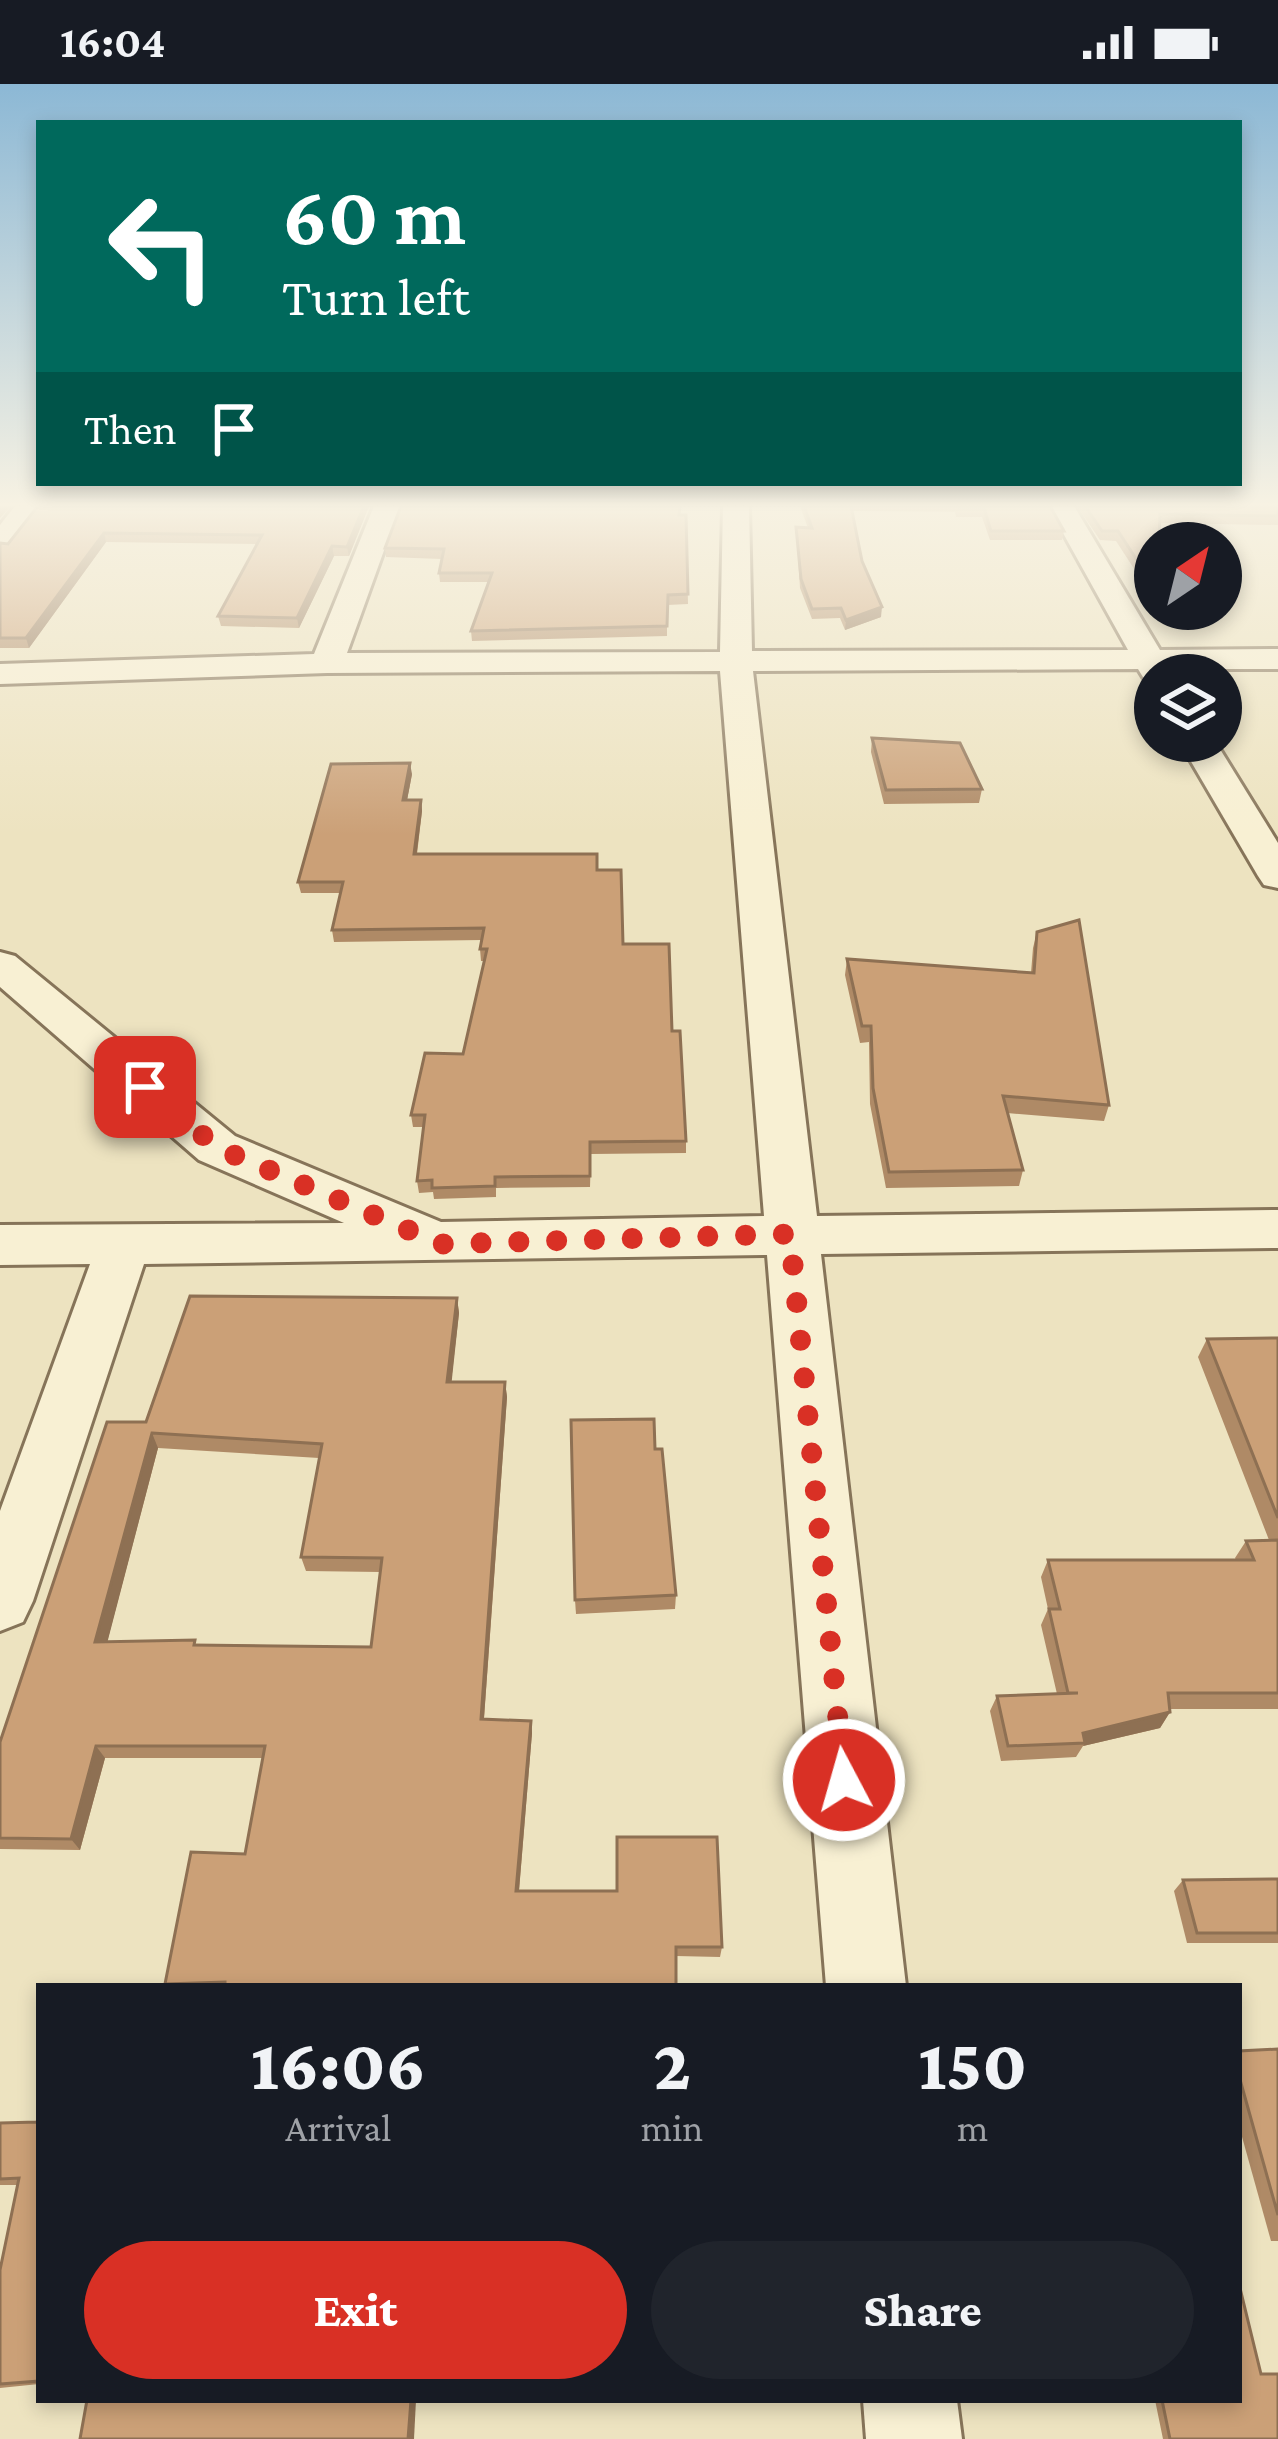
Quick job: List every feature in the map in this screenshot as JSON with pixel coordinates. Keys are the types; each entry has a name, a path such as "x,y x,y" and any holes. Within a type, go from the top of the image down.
{"street":[{"path":"327,663 345,616"},
{"path":"736,616 736,662 790,1234 866,1983"},
{"path":"1123,616 1145,654"},
{"path":"1242,661 1278,659"},
{"path":"0,674 327,663 1134,667"},
{"path":"1210,762 1278,876"},
{"path":"0,965 218,1148 441,1244"},
{"path":"0,1245 441,1244 1278,1228"},
{"path":"0,1601 124,1245"},
{"path":"910,2403 914,2439"}],"building":[{"path":"0,616 42,616 26,638 0,638"},
{"path":"476,616 667,616 667,626 471,631"},
{"path":"872,738 960,743 982,789 886,790"},
{"path":"410,763 403,800 421,800 414,854 597,854 597,870 621,870 623,944 669,944 672,1031 680,1031 686,1141 590,1142 590,1176 495,1177 495,1186 432,1188 432,1180 417,1181 425,1115 411,1115 425,1053 463,1054 487,949 480,949 484,928 332,930 343,882 298,882 331,764"},
{"path":"1079,920 1109,1105 1003,1096 1023,1170 889,1172 873,1088 871,1026 862,1026 847,959 1034,973 1037,932"},
{"path":"190,1296 457,1298 447,1382 505,1382 481,1719 531,1721 516,1891 617,1891 617,1837 717,1837 722,1947 676,1947 676,1983 165,1983 191,1852 245,1854 265,1746 96,1746 71,1839 0,1838 0,1742 107,1422 146,1422","holes":["152,1433 322,1444 301,1557 382,1558 371,1647 194,1645 195,1640 95,1642"]},
{"path":"1278,1338 1278,1518 1207,1339"},
{"path":"654,1419 655,1449 662,1449 676,1595 575,1600 571,1420"},
{"path":"1278,1540 1278,1693 1168,1693 1170,1712 1083,1733 1085,1743 1008,1746 997,1696 1078,1693 1068,1693 1049,1609 1060,1609 1048,1560 1254,1560 1246,1541"},
{"path":"1278,1879 1278,1933 1197,1933 1183,1880"},
{"path":"1278,2049 1278,2215 1242,2087 1242,2051"},
{"path":"36,2122 36,2381 0,2384 0,2270 19,2178 0,2179 0,2123"},
{"path":"1242,2296 1261,2374 1278,2374 1278,2439 1170,2439 1163,2403 1242,2403"},
{"path":"86,2403 411,2403 408,2439 80,2439"}],"route":[{"path":"145,1087 218,1148 441,1244 790,1234 844,1780"}]}
